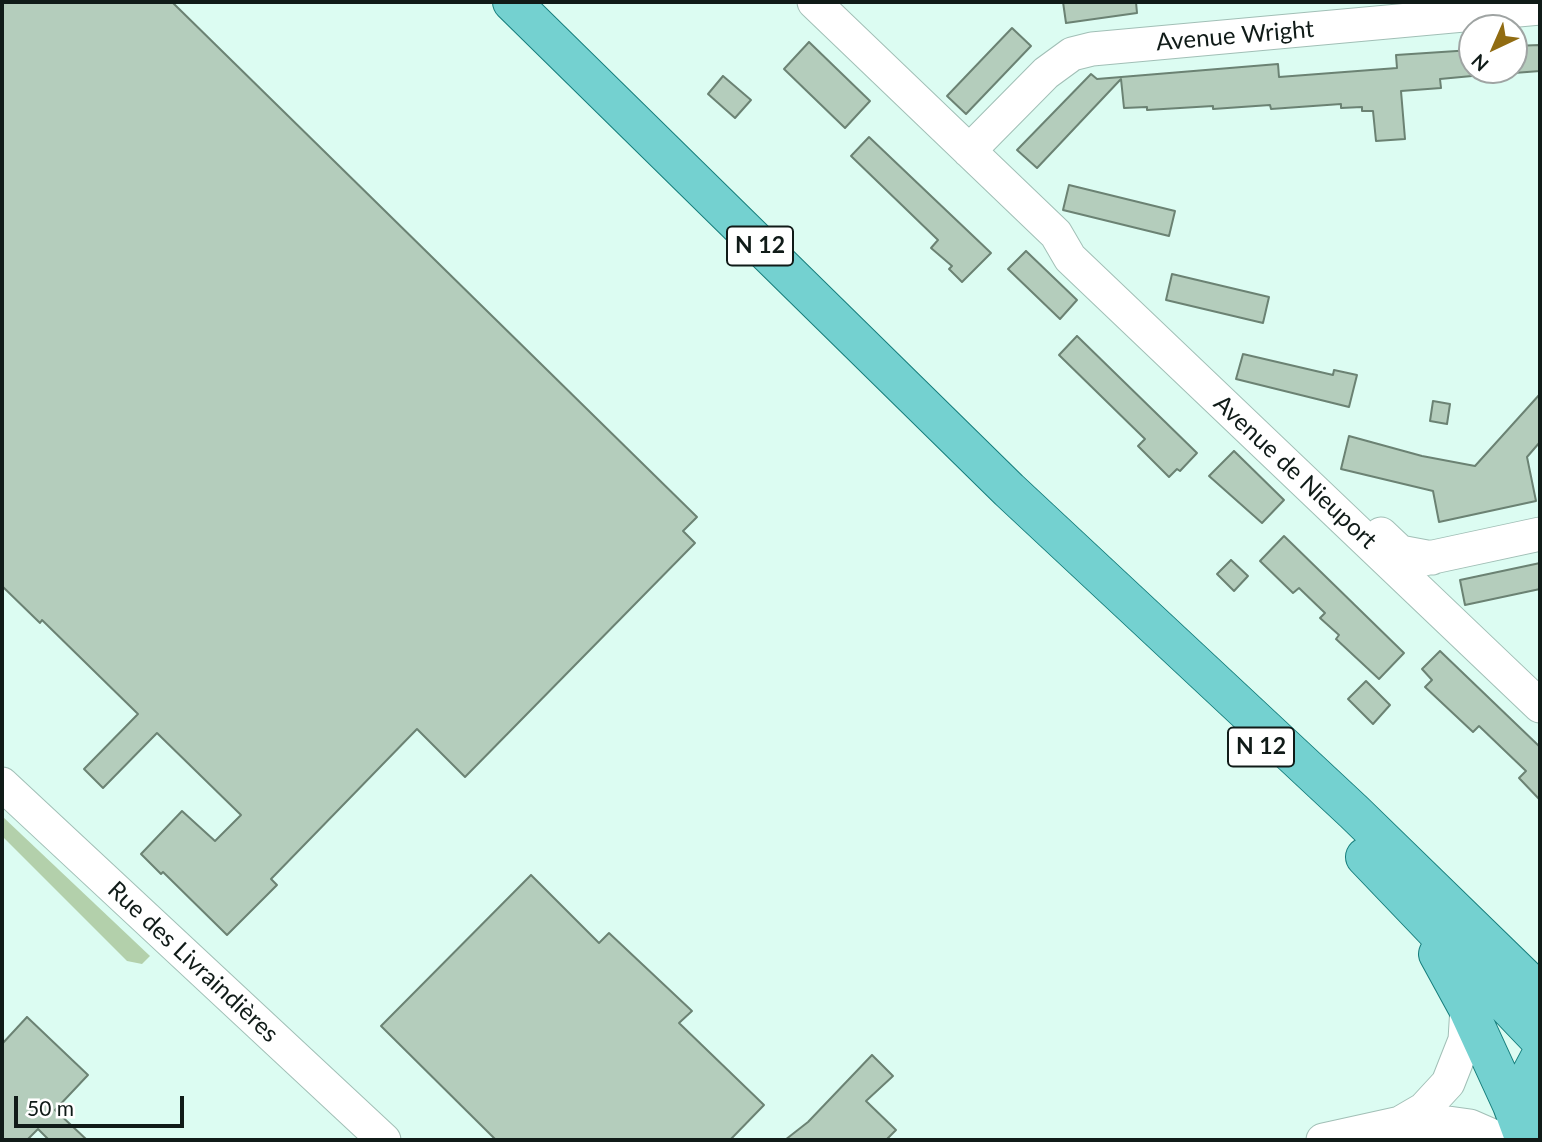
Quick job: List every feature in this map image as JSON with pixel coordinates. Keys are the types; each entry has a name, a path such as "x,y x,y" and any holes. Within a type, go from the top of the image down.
{"main road":[{"name":"N 12","path":"512,2 999,481 1354,812 1540,993"},
{"name":"N 12","path":"1131,602 1221,705 1540,1040"},
{"path":"1354,812 1540,975"},
{"name":"N 12","path":"1394,888 1436,952 1467,1007 1526,1137"},
{"path":"1526,1137 1525,1109 1531,1074 1540,1056"}],"street":[{"name":"Avenue de Nieuport","path":"814,2 1055,234 1070,258 1540,706"},
{"name":"Avenue Wright","path":"969,151 1046,73 1072,54 1091,49 1540,8"},
{"name":"Avenue de Nieuport","path":"1055,234 1075,244 1400,552 1432,558"},
{"path":"1394,565 1540,534"},
{"name":"Rue des Livraindières","path":"2,785 384,1140"},
{"path":"1400,1123 1424,1109 1448,1083 1465,1040 1467,1007"},
{"path":"1323,1140 1400,1123 1441,1122 1526,1137"}],"green space":[{"path":"2,816 150,956 142,964 127,961 2,836"}],"building":[{"path":"2,2 172,2 697,517 683,531 695,543 465,777 417,729 271,879 277,885 227,935 141,854 182,811 215,841 241,815 157,733 103,788 84,769 138,714 42,620 40,623 2,586"},
{"path":"1063,2 1136,2 1137,13 1066,23"},
{"path":"1012,28 1031,46 966,114 947,96"},
{"path":"809,42 870,101 845,128 784,69"},
{"path":"1528,45 1539,45 1540,71 1528,72"},
{"path":"1458,51 1458,77 1440,79 1441,88 1401,91 1405,139 1376,141 1373,111 1362,111 1362,107 1341,108 1341,104 1271,109 1270,105 1213,109 1213,106 1147,110 1147,107 1124,108 1121,79 1037,168 1017,150 1091,74 1097,79 1278,64 1279,77 1397,68 1396,55"},
{"path":"723,76 751,100 735,118 708,94"},
{"path":"869,137 991,253 962,282 949,269 952,266 931,248 938,240 851,156"},
{"path":"1069,185 1175,211 1169,236 1063,210"},
{"path":"1026,251 1077,300 1060,319 1008,269"},
{"path":"1172,274 1269,297 1263,323 1166,300"},
{"path":"1077,336 1197,453 1180,471 1177,469 1169,477 1138,446 1145,439 1059,355"},
{"path":"1243,354 1333,375 1334,370 1357,375 1349,407 1236,379"},
{"path":"1540,394 1540,442 1527,457 1536,501 1439,522 1433,491 1341,469 1349,436 1422,456 1475,466"},
{"path":"1433,401 1450,404 1447,424 1430,421"},
{"path":"1234,451 1284,500 1262,523 1209,476"},
{"path":"1284,536 1404,653 1379,679 1336,639 1339,635 1320,618 1325,613 1299,588 1293,593 1260,561"},
{"path":"1231,560 1248,576 1234,591 1217,574"},
{"path":"1540,563 1540,589 1465,605 1460,580"},
{"path":"1440,651 1540,747 1540,800 1519,778 1526,771 1479,726 1473,732 1425,687 1432,680 1422,669"},
{"path":"1366,681 1390,705 1373,724 1348,699"},
{"path":"531,875 599,943 609,933 692,1011 679,1023 764,1105 730,1140 496,1140 381,1026"},
{"path":"27,1017 88,1075 55,1110 87,1140 49,1140 38,1129 27,1140 2,1140 2,1044"},
{"path":"872,1055 893,1076 866,1101 896,1130 886,1140 785,1140 808,1122"}]}
